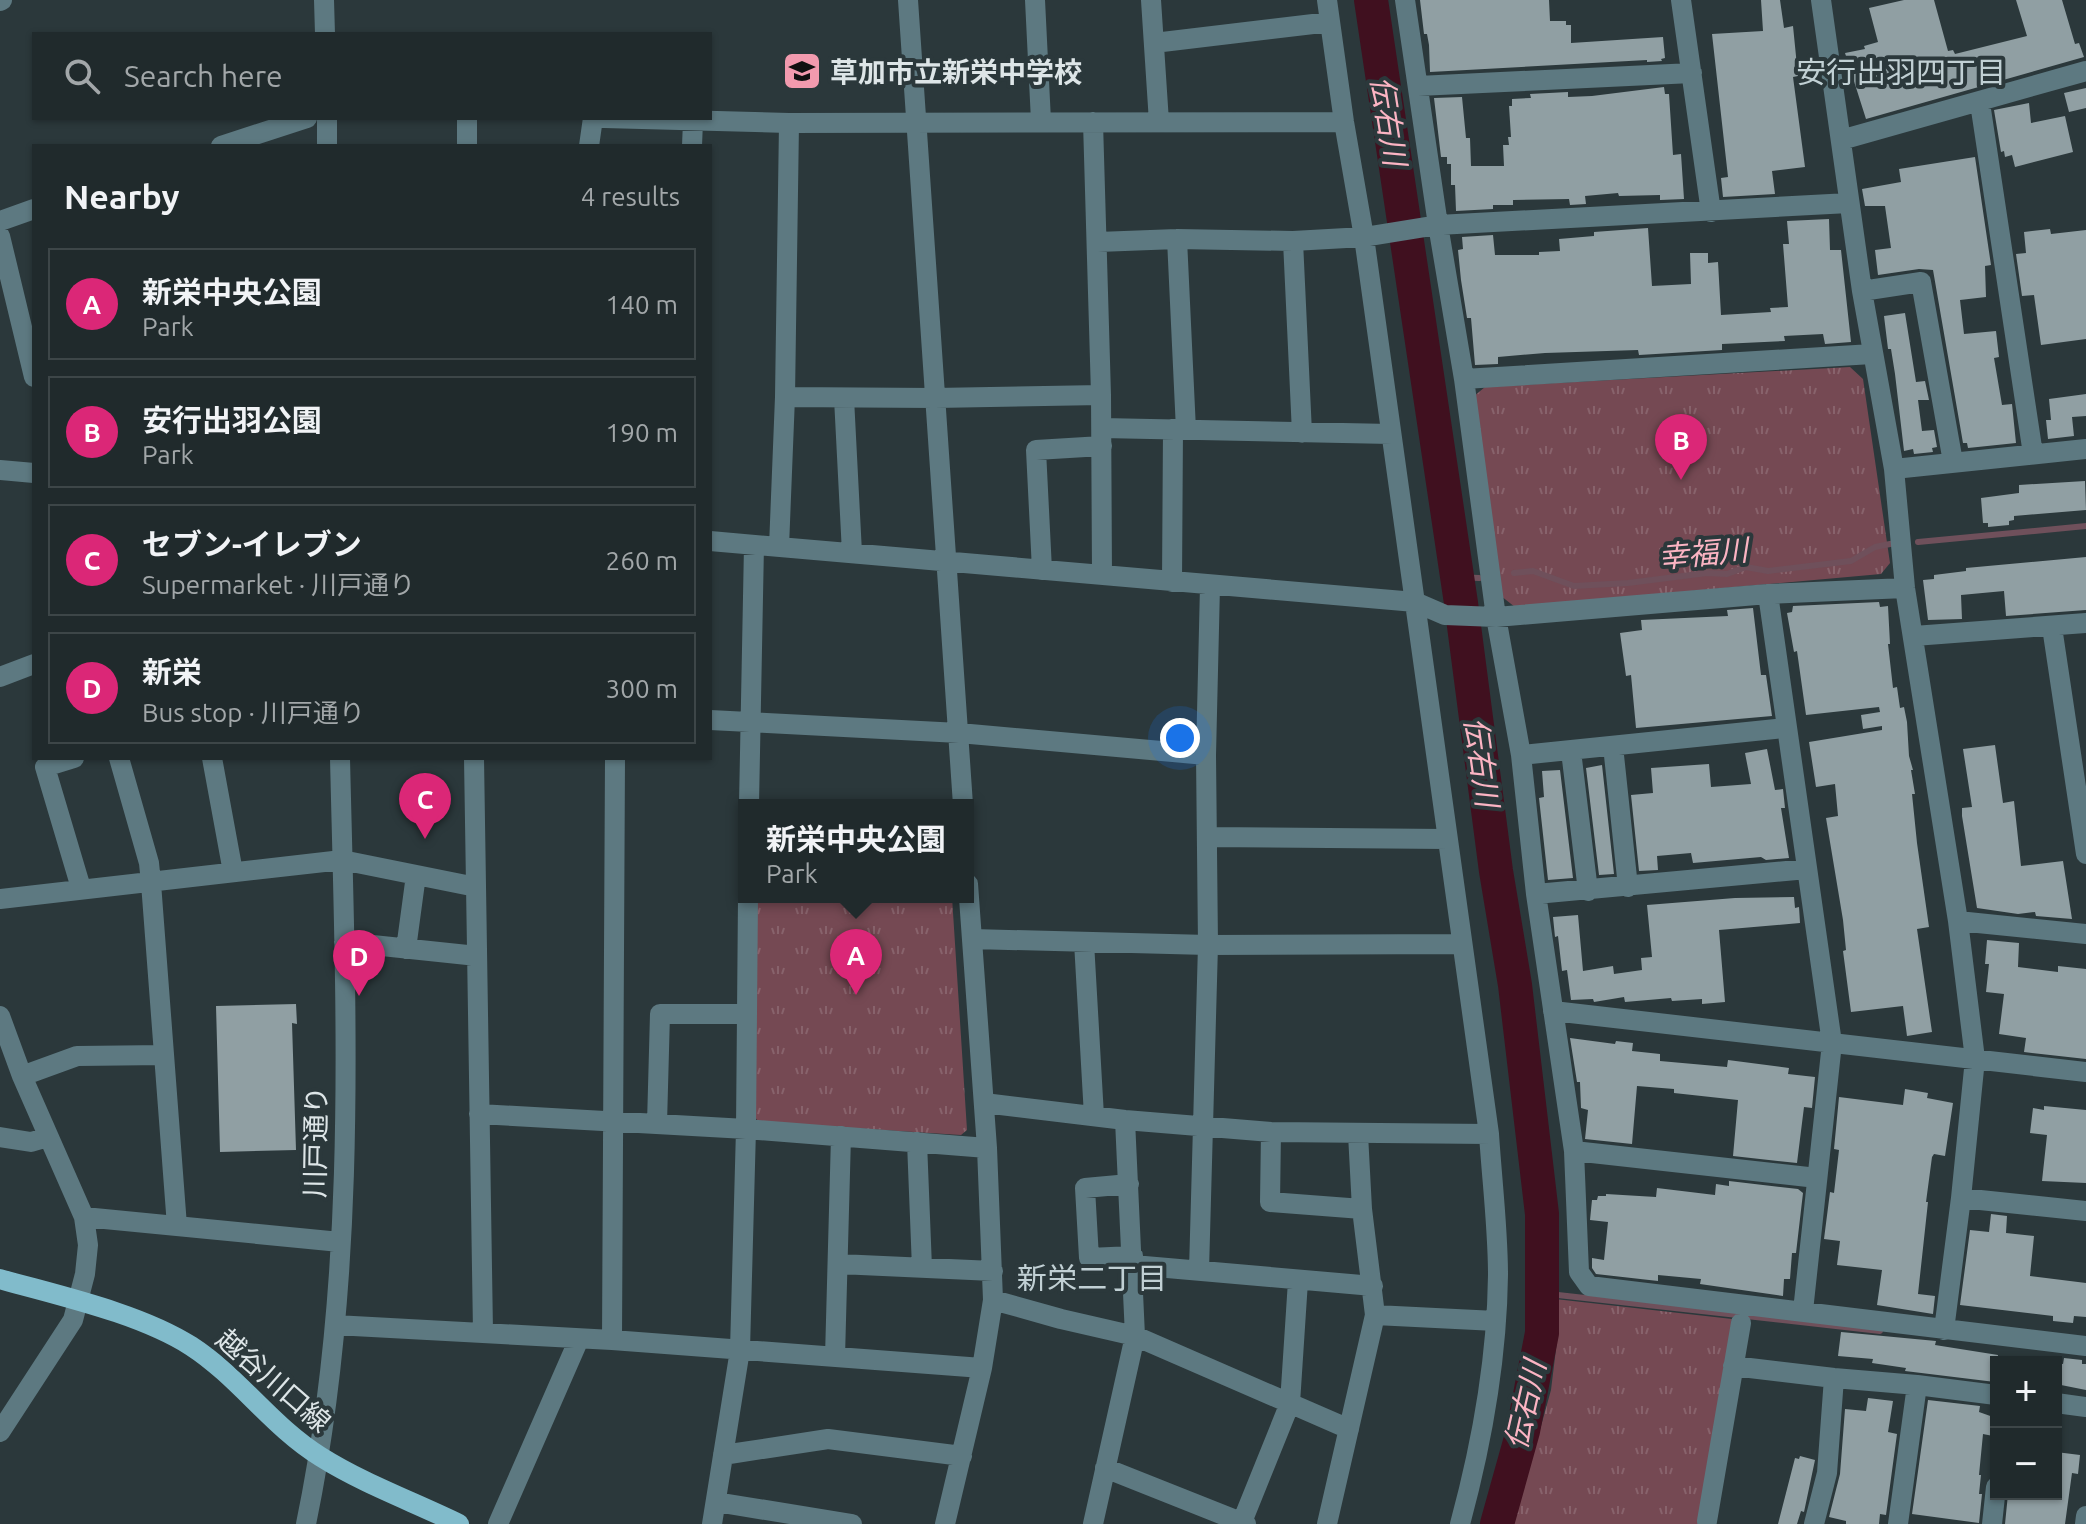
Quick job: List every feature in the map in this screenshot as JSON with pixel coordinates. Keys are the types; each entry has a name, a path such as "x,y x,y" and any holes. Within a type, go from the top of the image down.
{"main road":[{"name":"越谷川口線","path":"0,1279 156,1328 189,1345 214,1363 320,1457 459,1524"}],"street":[{"path":"324,0 325,32"},
{"path":"908,0 963,799"},
{"path":"1035,0 1041,121"},
{"path":"1151,0 1159,122"},
{"path":"1327,0 1344,122 1365,237 1489,1134 1498,1272 1496,1321 1487,1398 1460,1524"},
{"path":"1405,0 1437,225 1464,379 1496,617 1521,755 1536,894 1574,1151 1579,1272 1589,1286 2086,1346"},
{"path":"1681,0 1711,212"},
{"path":"1821,0 1862,291 1894,469 1905,588 1958,921 1975,1059 1944,1330"},
{"path":"1154,43 1330,22"},
{"path":"1841,140 2086,71"},
{"path":"1418,86 1692,73"},
{"path":"1980,103 2033,454"},
{"path":"227,144 301,120"},
{"path":"327,120 327,144"},
{"path":"467,120 467,144"},
{"path":"589,144 593,120"},
{"path":"663,120 789,123 1344,122"},
{"path":"692,144 693,121"},
{"path":"1093,122 1102,437 1102,575"},
{"path":"779,547 785,397 789,123"},
{"path":"1098,242 1177,239 1293,241 1365,237 1437,225 1849,203"},
{"path":"0,221 32,210"},
{"path":"0,236 30,343"},
{"path":"1172,582 1179,430 1177,239"},
{"path":"1293,241 1302,433"},
{"path":"1862,291 1921,282 1953,462"},
{"path":"1464,379 1872,354"},
{"path":"785,397 1101,395"},
{"path":"844,398 852,553"},
{"path":"1042,570 1036,450 1102,437 1179,430 1391,434"},
{"path":"1894,469 2086,449"},
{"path":"0,470 32,473"},
{"path":"712,541 1415,602 1445,615 1496,617 1768,594 1905,588"},
{"path":"749,799 754,545"},
{"path":"1199,1271 1208,945 1206,755 1210,586"},
{"path":"1768,594 1832,1043 1803,1311"},
{"path":"1914,636 2086,623"},
{"path":"2052,627 2086,854"},
{"path":"0,677 32,665"},
{"path":"712,720 959,733 1206,755"},
{"path":"1521,755 1785,728"},
{"path":"1613,746 1628,887"},
{"path":"1571,751 1588,891"},
{"path":"68,760 45,767 81,888"},
{"path":"120,760 149,863 177,1226"},
{"path":"212,760 233,872"},
{"name":"川戸通り","path":"306,1524 328,1406 340,1242 345,1117 340,760"},
{"path":"474,760 483,1332"},
{"path":"612,1340 615,760"},
{"path":"1207,837 1446,839"},
{"path":"0,899 342,860 476,887"},
{"path":"1536,894 1807,869"},
{"path":"406,949 416,875"},
{"path":"712,1524 740,1350 748,903"},
{"path":"945,1524 982,1368 993,1300 987,1148 969,903"},
{"path":"1958,921 2086,934"},
{"path":"972,939 1208,945 1462,944"},
{"path":"344,942 477,956"},
{"path":"1084,942 1094,1116"},
{"path":"1553,1011 2086,1072"},
{"path":"657,1124 660,1014 745,1014"},
{"path":"0,1016 22,1076 84,1217 88,1245 73,1320 0,1432"},
{"path":"22,1076 77,1056 164,1055"},
{"path":"984,1103 1125,1120 1271,1132 1489,1134"},
{"path":"479,1114 746,1129 987,1148"},
{"path":"1093,1524 1135,1336 1125,1120"},
{"path":"1271,1132 1270,1202 1362,1209"},
{"path":"1327,1524 1375,1315 1362,1209 1358,1134"},
{"path":"835,1357 841,1136"},
{"path":"0,1137 31,1142 48,1137"},
{"path":"917,1142 922,1268"},
{"path":"1574,1151 1817,1178"},
{"path":"1129,1184 1085,1188 1089,1258 1373,1286"},
{"path":"1961,1198 2086,1211"},
{"path":"84,1217 340,1242"},
{"path":"839,1264 993,1271"},
{"path":"1105,1468 1244,1523 1290,1403 1298,1281"},
{"path":"993,1300 1135,1336 1349,1429"},
{"path":"1375,1315 1496,1321"},
{"path":"1707,1521 1741,1323"},
{"path":"335,1325 612,1340 982,1368"},
{"path":"498,1524 579,1339"},
{"path":"1733,1366 1990,1394"},
{"path":"1814,1524 1827,1473 1834,1378"},
{"path":"1898,1524 1917,1385"},
{"path":"2062,1404 2086,1407"},
{"path":"723,1455 828,1439 962,1456"},
{"path":"1992,1524 1995,1500"},
{"path":"716,1502 852,1524"},
{"path":"2085,1524 2086,1516"}],"green space":[{"path":"1850,367 1863,379 1890,563 1881,574 1515,607 1501,596 1473,397 1485,387"},
{"path":"757,903 952,903 967,1130 961,1135 759,1122 752,1114"},
{"path":"1555,1299 1732,1319 1701,1524 1514,1524 1551,1390 1557,1341"}],"building":[{"path":"1420,0 1549,0 1550,21 1566,21 1566,25 1571,25 1571,43 1663,37 1665,58 1647,62 1430,72 1429,45 1427,34 1424,34"},
{"path":"1761,0 1780,0 1784,28 1793,26 1798,76 1793,77 1805,167 1772,171 1775,194 1723,197 1721,178 1728,177 1712,34 1763,31"},
{"path":"1904,0 1934,0 1948,51 1953,50 1955,54 2027,36 2016,0 2062,0 2075,44 2079,43 2084,57 1866,119 1845,53 1865,49 1864,46 1878,42 1869,8"},
{"path":"1664,87 1665,94 1669,94 1673,155 1681,154 1684,199 1660,200 1660,195 1619,196 1618,193 1585,196 1586,204 1570,205 1569,199 1513,200 1513,205 1493,205 1493,209 1456,211 1451,164 1447,164 1447,157 1441,157 1434,98 1462,97 1466,138 1470,138 1471,166 1504,166 1503,145 1509,145 1508,137 1511,137 1509,106 1512,106 1512,99 1531,98 1530,94 1568,92 1568,97 1592,96"},
{"path":"2086,88 2086,108 2069,112 2064,93"},
{"path":"2029,103 2031,123 2065,116 2073,152 2015,167 2012,155 2005,157 2004,151 2001,152 1994,110"},
{"path":"1975,157 1991,265 1985,266 1986,297 1960,300 1964,334 1996,331 1999,357 1994,358 2002,405 2012,404 2016,443 1968,448 1967,443 1963,443 1933,270 1878,275 1875,250 1891,248 1885,206 1865,206 1862,189 1901,182 1899,169"},
{"path":"1829,219 1830,250 1841,250 1851,342 1825,344 1823,334 1784,336 1785,341 1722,344 1722,350 1639,355 1638,350 1545,353 1498,357 1498,364 1475,365 1471,318 1467,318 1461,280 1458,250 1463,249 1462,237 1493,235 1495,255 1539,255 1539,252 1560,251 1559,239 1594,236 1594,232 1648,228 1652,286 1691,284 1690,253 1708,253 1708,263 1718,262 1721,315 1771,312 1770,308 1788,307 1783,244 1789,244 1787,221"},
{"path":"2050,229 2051,234 2086,230 2086,339 2041,345 2034,295 2022,296 2016,254 2026,253 2024,232"},
{"path":"1905,313 1916,382 1925,381 1929,400 1918,400 1922,431 1934,430 1937,447 1932,448 1933,452 1914,454 1913,449 1904,451 1884,316"},
{"path":"2086,394 2086,416 2072,417 2074,436 2048,439 2046,420 2051,420 2049,399"},
{"path":"2085,481 2086,510 2014,516 2009,525 1988,527 1988,523 1983,523 1981,498 2019,493 2019,485"},
{"path":"2086,557 2086,610 2006,616 2004,591 1961,595 1962,619 1928,620 1923,580 1934,579 1934,575 1966,571 1966,568"},
{"path":"1879,602 1880,607 1888,606 1893,688 1897,687 1900,708 1904,707 1907,722 1917,843 1929,927 1917,929 1932,1032 1907,1036 1903,1006 1851,1012 1843,951 1846,950 1843,920 1826,818 1838,816 1835,784 1816,787 1809,742 1882,730 1882,726 1863,729 1861,715 1880,712 1879,707 1806,715 1797,651 1794,652 1787,613 1792,612 1793,606"},
{"path":"1753,608 1761,675 1766,675 1772,716 1636,728 1631,675 1626,676 1620,633 1642,630 1641,620 1728,616 1727,610"},
{"path":"1995,745 2003,803 2014,801 2021,866 2063,861 2072,919 2036,916 2035,912 2018,914 1977,908 1962,816 1962,808 1972,807 1963,749"},
{"path":"1767,749 1775,790 1783,789 1785,808 1781,808 1789,858 1766,860 1761,857 1693,863 1691,853 1657,856 1658,870 1639,871 1631,795 1653,793 1651,768 1709,764 1711,787 1751,784 1745,753"},
{"path":"1602,765 1614,874 1599,875 1586,768"},
{"path":"1560,770 1573,878 1548,880 1539,798 1544,797 1542,771"},
{"path":"1794,897 1795,908 1799,907 1800,923 1719,930 1725,1002 1702,1004 1702,999 1672,1001 1671,998 1625,1002 1624,997 1594,1002 1593,999 1571,1000 1567,970 1562,971 1553,917 1578,915 1583,971 1613,966 1614,974 1642,970 1641,958 1652,957 1647,905"},
{"path":"1987,940 2019,943 2018,967 2058,972 2058,966 2086,969 2086,1059 2024,1052 2026,1038 1999,1034 2004,994 1986,992 1989,964 1985,964"},
{"path":"296,1004 297,1024 292,1023 296,1150 220,1152 216,1006"},
{"path":"1570,1038 1615,1044 1616,1041 1633,1043 1632,1051 1660,1054 1660,1061 1727,1067 1728,1060 1789,1068 1788,1074 1815,1077 1812,1108 1804,1107 1797,1163 1733,1156 1738,1100 1674,1093 1674,1089 1637,1086 1632,1144 1585,1139 1588,1110 1581,1108 1580,1082 1577,1082"},
{"path":"1905,1089 1928,1093 1927,1098 1953,1103 1945,1156 1934,1154 1932,1157 1926,1202 1918,1294 1935,1296 1933,1314 1877,1305 1882,1270 1837,1265 1840,1241 1824,1239 1839,1150 1834,1149 1839,1097 1903,1105"},
{"path":"2044,1106 2086,1110 2086,1183 2042,1181 2047,1135 2030,1133 2033,1108 2044,1110"},
{"path":"1729,1181 1798,1189 1803,1193 1796,1253 1792,1253 1790,1279 1784,1279 1783,1296 1700,1284 1701,1279 1658,1275 1658,1281 1596,1274 1592,1268 1592,1258 1604,1260 1608,1222 1590,1220 1592,1200 1597,1200 1598,1196 1656,1197 1657,1188 1715,1195 1716,1184 1729,1186"},
{"path":"1991,1214 2007,1216 2006,1233 2034,1236 2030,1276 2086,1283 2086,1317 2074,1316 2073,1323 2053,1321 2053,1316 1960,1305 1970,1230 1989,1232"},
{"path":"1841,1332 1936,1341 1935,1345 1998,1355 1990,1356 1990,1381 1905,1371 1906,1368 1872,1363 1873,1359 1838,1356"},
{"path":"2064,1358 2082,1360 2082,1364 2086,1364 2086,1390 2062,1385"},
{"path":"1868,1398 1893,1401 1888,1432 1897,1434 1886,1515 1880,1514 1879,1524 1846,1524 1846,1521 1829,1517 1840,1474 1845,1409 1866,1411"},
{"path":"1928,1400 1980,1406 1979,1412 1990,1416 1990,1435 1983,1434 1979,1523 1912,1514"},
{"path":"2062,1453 2080,1455 2078,1474 2072,1473 2065,1524 2005,1524 2007,1500 2062,1500"},
{"path":"1800,1456 1815,1460 1804,1512 1801,1511 1797,1524 1778,1524 1795,1458 1799,1459"}],"waterway":[{"name":"伝右川","path":"1371,0 1515,985 1542,1214 1542,1333 1523,1431 1497,1524"},
{"name":"幸福川","path":"1918,542 2086,526"},
{"name":"幸福川","path":"1514,573 1533,571 1574,586 1628,583 1707,573 1727,574 1746,567 1768,571 1851,561 1875,547 1895,543"},
{"name":"幸福川","path":"1456,577 1479,578"},
{"path":"1540,1293 1880,1331"}],"place":[{"name":"草加市立新栄中学校","path":"802,71"},
{"name":"安行出羽公園","path":"1681,480"},
{"name":"セブン-イレブン","path":"425,839"},
{"name":"新栄中央公園","path":"856,995"},
{"name":"新栄","path":"359,996"}],"district":[{"name":"安行出羽四丁目","path":"1901,72"},
{"name":"新栄二丁目","path":"1092,1278"}]}
